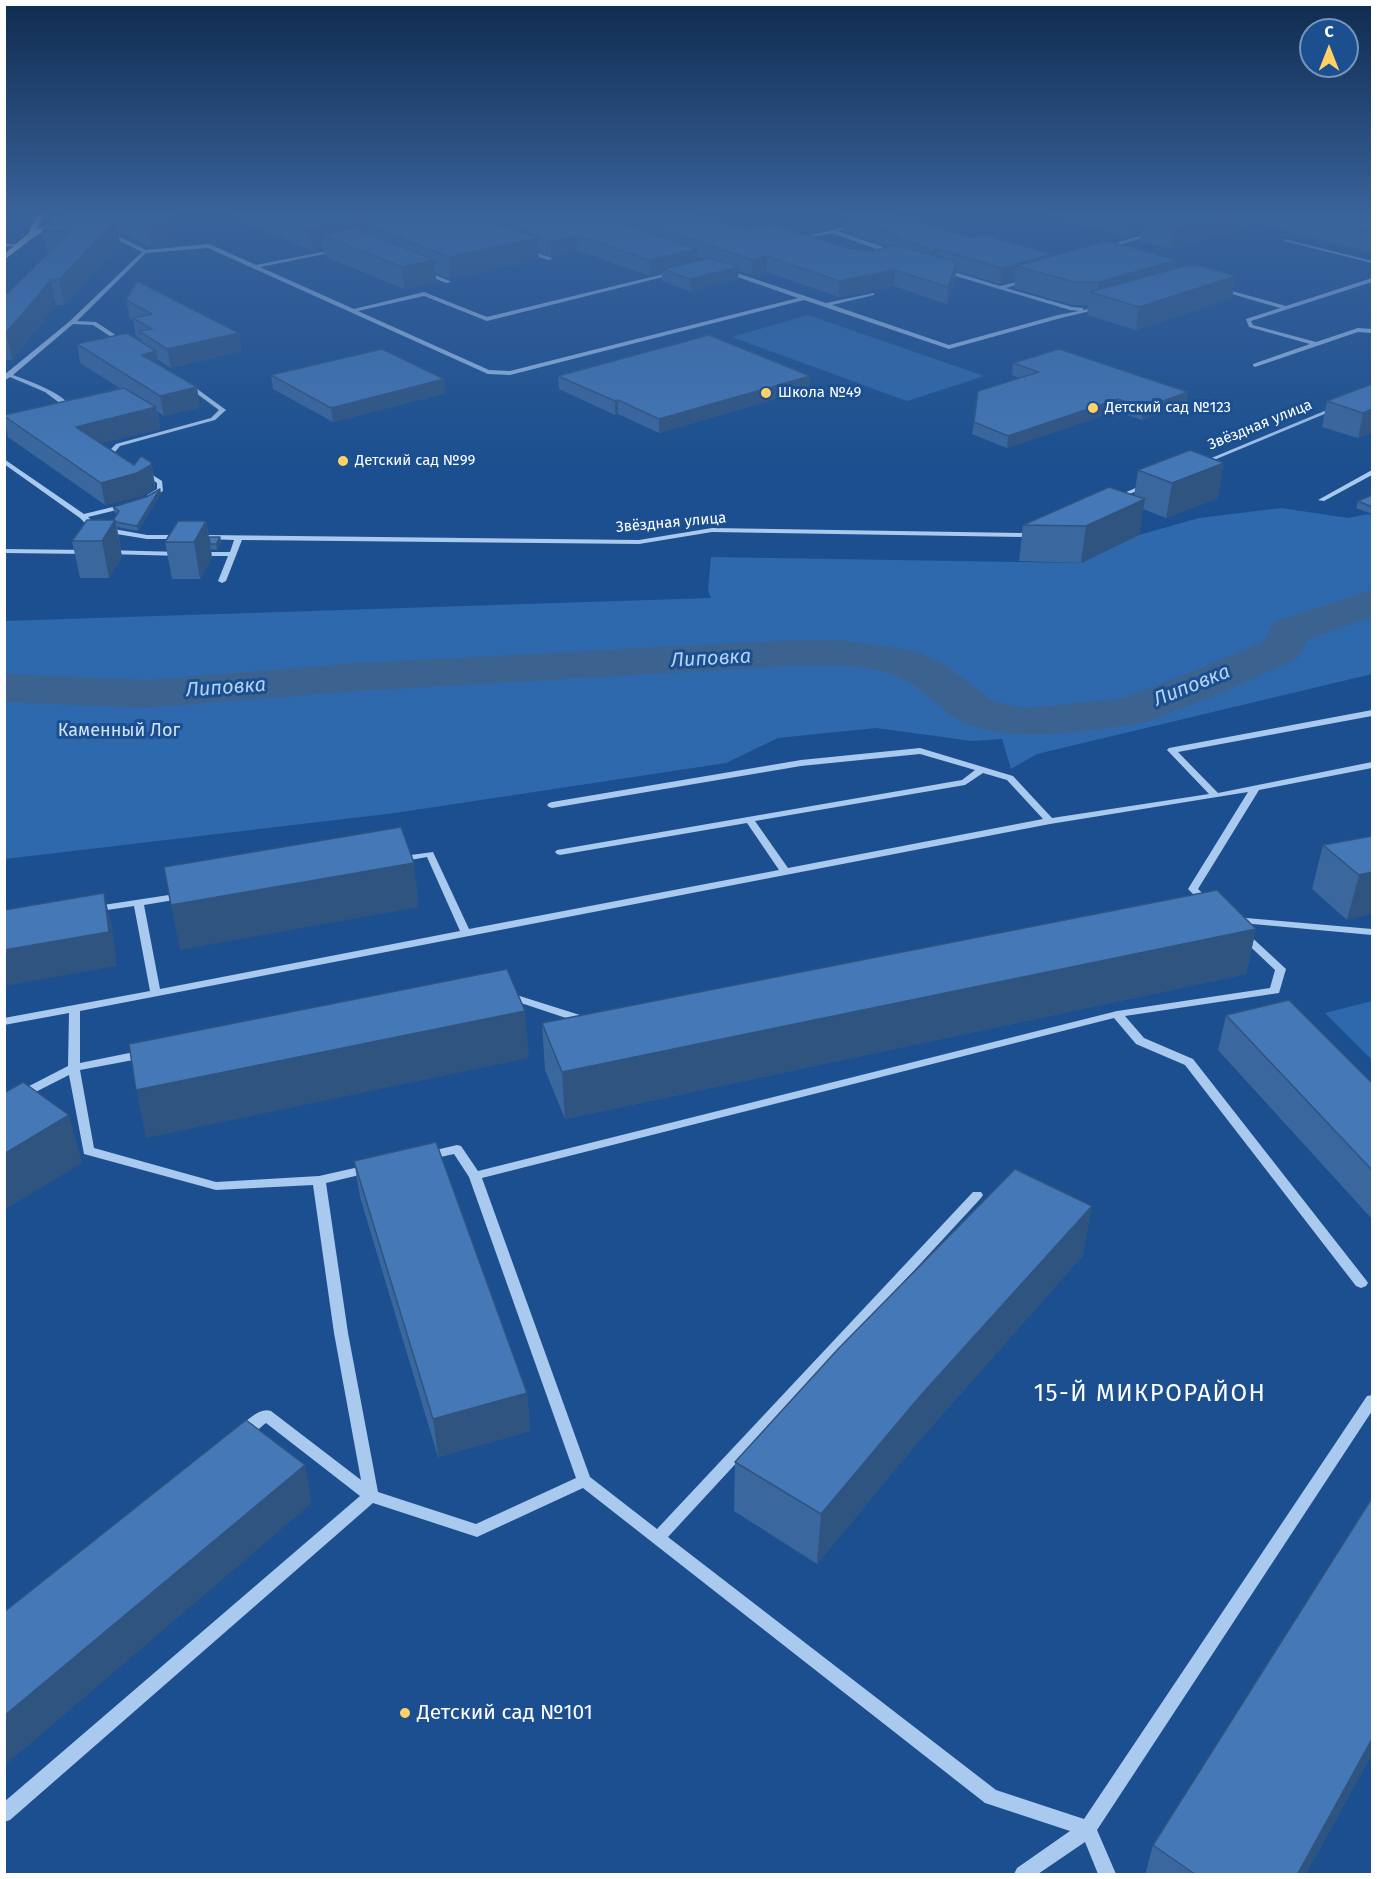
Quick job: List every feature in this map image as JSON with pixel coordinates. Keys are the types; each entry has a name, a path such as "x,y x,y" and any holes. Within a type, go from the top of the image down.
{"street":[{"path":"7,377 95,300"},
{"path":"328,300 488,372 510,373 796,300"},
{"path":"353,311 400,300"},
{"path":"438,300 487,319 567,300"},
{"path":"809,300 949,347 1060,316 1106,306"},
{"path":"826,305 848,300"},
{"path":"1040,300 1072,309 1096,309"},
{"path":"1257,300 1287,308"},
{"path":"1312,300 1248,320 1251,326 1316,344"},
{"path":"72,322 94,323 134,350"},
{"path":"1255,365 1358,330 1372,331"},
{"path":"7,377 47,391 68,406 69,410 58,415"},
{"path":"130,464 111,452 118,445 213,419 223,410 180,379"},
{"name":"Звёздная улица","path":"1188,468 1340,407"},
{"name":"Звёздная улица","path":"4,461 83,516 95,528 147,537 639,542 712,530 1022,535 1040,529"},
{"path":"140,470 160,482 161,490 144,499"},
{"path":"1322,500 1372,472"},
{"path":"1103,504 1156,482"},
{"path":"83,516 134,502"},
{"path":"222,580 239,537"},
{"path":"4,551 233,554"},
{"path":"1216,796 1172,750 1372,713"},
{"path":"552,805 801,763 920,751 1010,778 1050,821"},
{"path":"4,1022 1050,821 1216,796 1372,765"},
{"path":"560,852 964,782 981,770"},
{"path":"1220,913 1201,903 1193,890 1255,789"},
{"path":"749,819 785,872"},
{"path":"384,862 430,854 466,934"},
{"path":"83,910 198,893"},
{"path":"139,903 156,994"},
{"path":"475,1176 1117,1014 1275,991 1281,969 1226,919 1372,932"},
{"path":"492,990 582,1020 594,1018"},
{"path":"75,1009 74,1068 88,1151 216,1186 319,1179 377,1167"},
{"path":"1117,1014 1140,1041 1189,1062 1361,1283"},
{"path":"4,1104 74,1068 155,1052"},
{"path":"411,1159 458,1149 475,1176 584,1480 991,1797 1088,1829 1107,1875"},
{"path":"319,1179 341,1333 371,1496"},
{"path":"658,1538 977,1195"},
{"path":"1023,1875 1088,1829 1372,1400"},
{"path":"228,1444 266,1415 371,1496 477,1531 584,1480"},
{"path":"4,1814 371,1496"}],"green space":[{"path":"808,315 984,376 907,401 732,337"},
{"name":"Каменный Лог","path":"1281,508 1348,518 1368,514 1372,516 1372,674 1037,754 1011,769 1002,739 972,741 876,728 778,738 726,763 395,813 5,859 4,621 711,598 708,590 711,557 1081,563 1139,535 1199,518"},
{"path":"1372,1001 1372,1060 1325,1013"}],"building":[{"path":"4,300 34,300 6,333 4,333"},
{"path":"126,300 174,300 239,333 167,349 139,331 152,329 133,318 152,314"},
{"path":"1115,300 1162,300 1139,307"},
{"path":"127,333 156,351 142,355 197,387 160,396 77,344"},
{"path":"709,335 810,376 659,419 558,376"},
{"path":"382,349 444,379 331,408 271,375"},
{"path":"1059,349 1188,392 1143,408 1118,399 1008,436 974,422 978,391 1039,372 1013,363"},
{"path":"1372,384 1372,409 1363,413 1327,401"},
{"path":"124,388 156,407 76,427 134,465 141,456 151,462 151,465 137,473 101,483 4,416 4,415"},
{"path":"1190,450 1224,463 1172,483 1138,470"},
{"path":"1109,487 1145,499 1086,526 1023,525"},
{"path":"160,489 137,526 113,520 119,511 113,507 146,497"},
{"path":"1372,495 1372,507 1358,501"},
{"path":"87,520 115,520 102,541 72,541"},
{"path":"178,521 206,521 194,542 165,542"},
{"path":"209,537 220,537 216,544 210,544"},
{"path":"401,827 414,863 171,905 164,867"},
{"path":"1372,836 1372,872 1359,875 1323,845"},
{"path":"1217,890 1256,929 562,1072 542,1023"},
{"path":"104,893 109,932 4,950 4,910"},
{"path":"507,969 525,1011 136,1090 129,1044"},
{"path":"1289,1000 1372,1083 1372,1170 1226,1015"},
{"path":"23,1082 69,1115 4,1154 4,1093"},
{"path":"436,1142 527,1393 433,1419 354,1161"},
{"path":"1015,1169 1092,1206 921,1395 821,1514 735,1462 838,1349"},
{"path":"246,1420 305,1465 4,1716 4,1612"},
{"path":"1372,1498 1372,1739 1297,1875 1196,1875 1153,1845"}],"waterway":[{"name":"Липовка","path":"4,688 146,694 358,677 793,653 842,653 900,661 928,674 980,713 1026,722 1132,711 1210,681 1282,649 1290,631 1372,603"}],"place":[{"name":"Школа №49","path":"766,393"},
{"name":"Детский сад №123","path":"1093,408"},
{"name":"Детский сад №99","path":"343,461"},
{"name":"Детский сад №101","path":"405,1713"}],"district":[{"name":"15-Й МИКРОРАЙОН","path":"1150,1394"}]}
